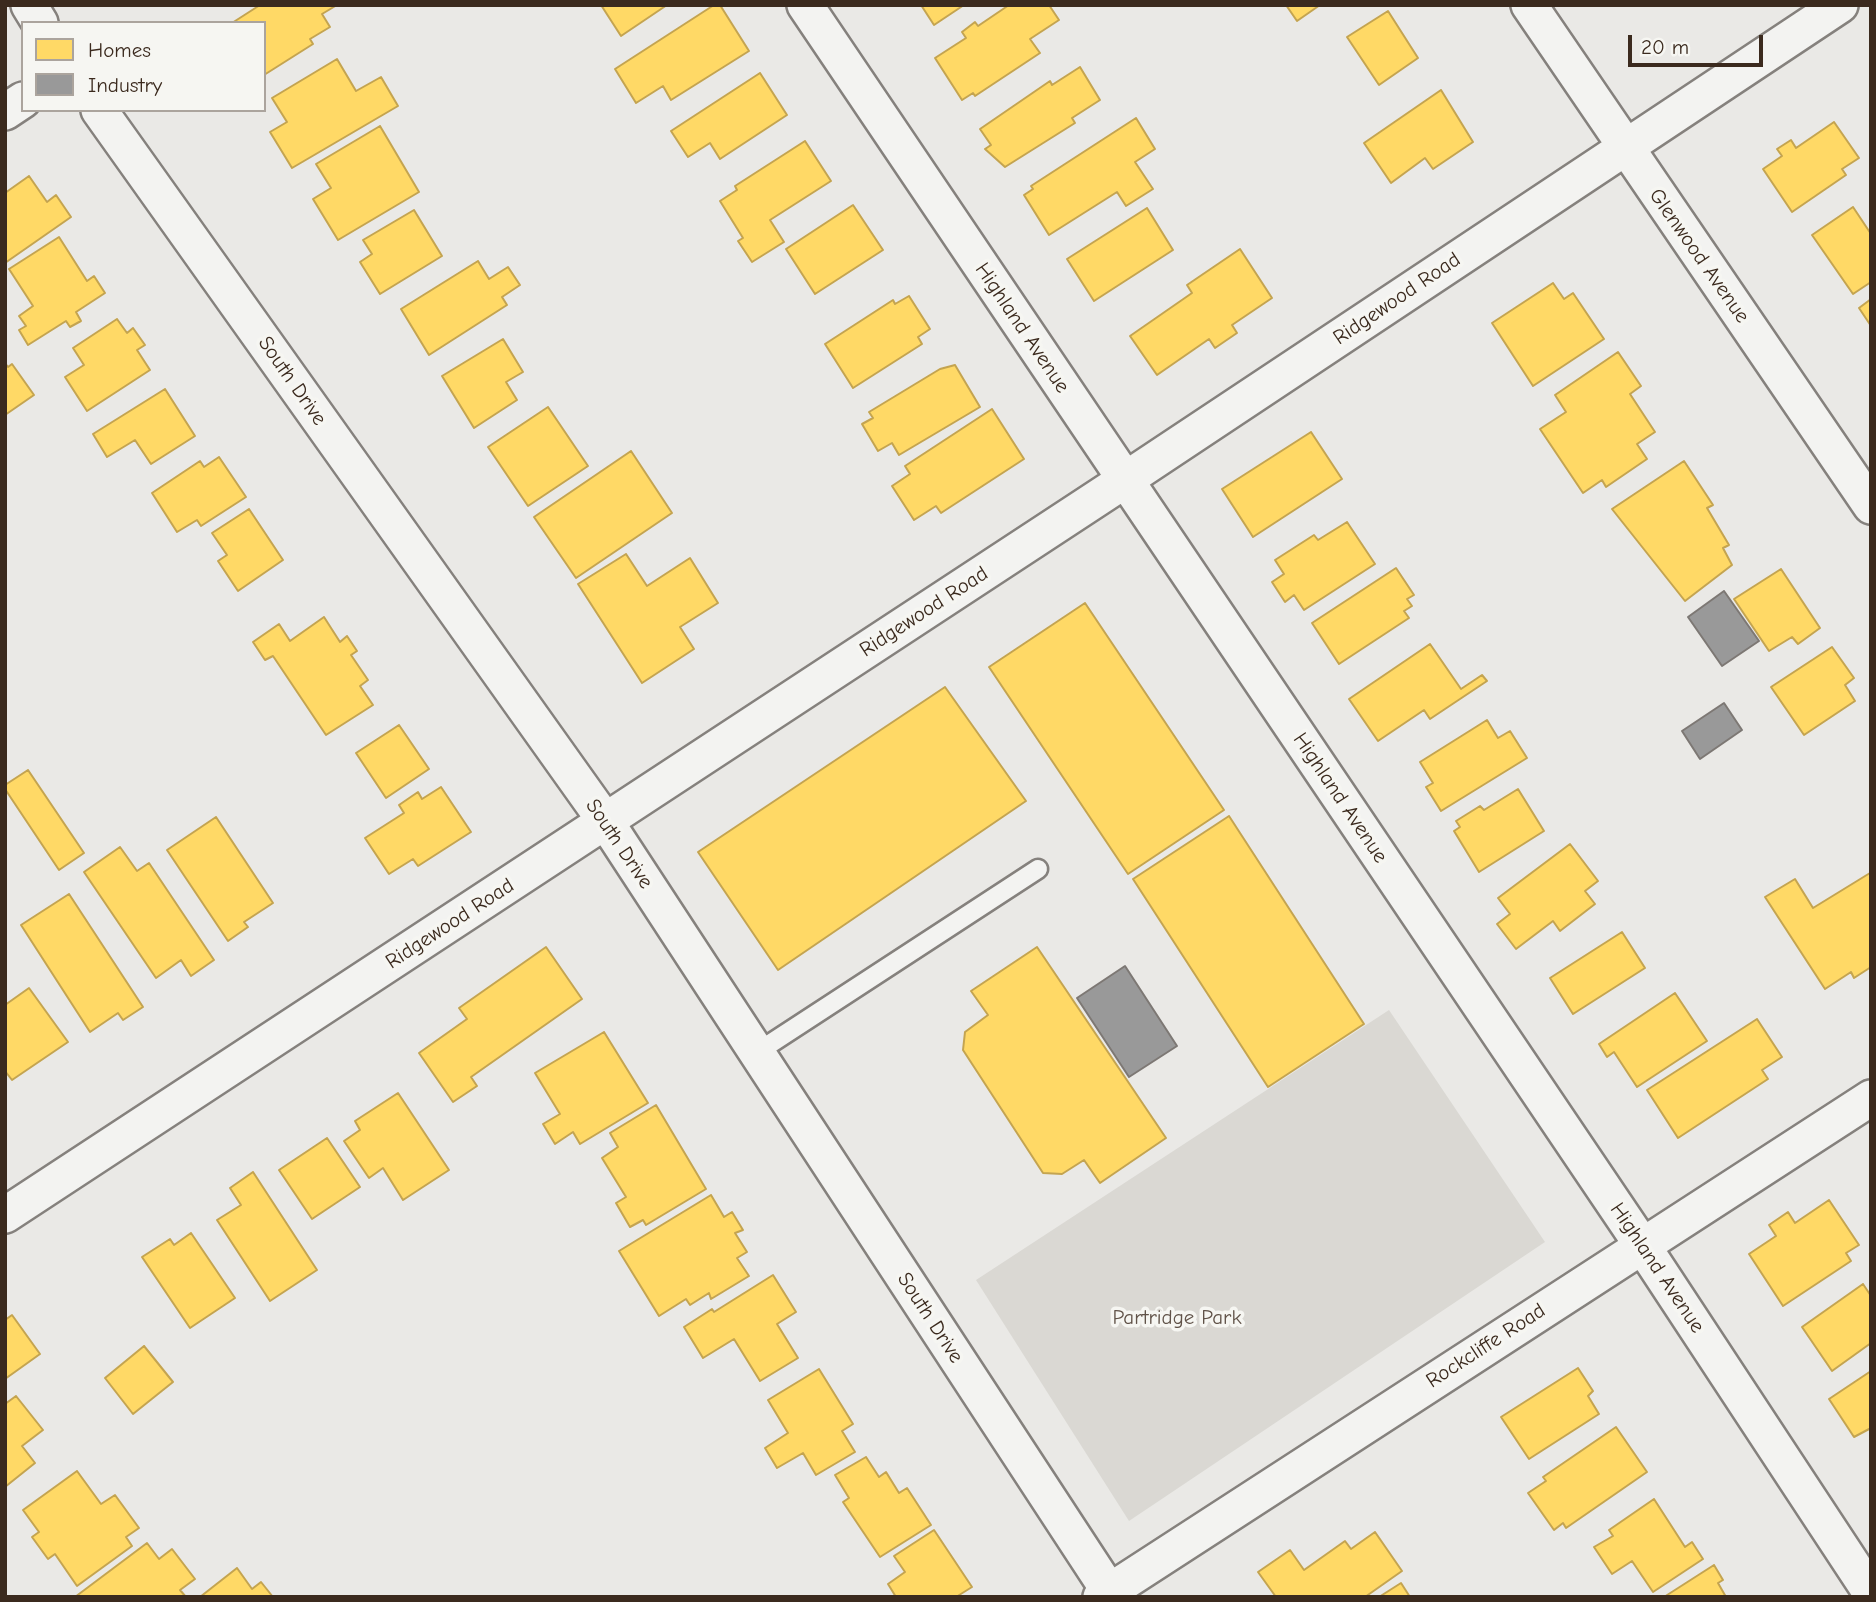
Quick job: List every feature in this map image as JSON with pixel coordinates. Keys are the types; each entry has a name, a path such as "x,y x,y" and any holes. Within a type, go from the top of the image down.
{"street":[{"path":"29,5 39,21"},
{"name":"Highland Avenue","path":"805,5 1642,1244 1871,1593"},
{"name":"Glenwood Avenue","path":"1529,5 1624,148 1871,506"},
{"name":"Ridgewood Road","path":"5,1215 1125,480 1840,5"},
{"path":"5,112 21,101"},
{"name":"South Drive","path":"100,112 606,822 1108,1595"},
{"name":"Rockcliffe Road","path":"1108,1595 1642,1244 1871,1098"}],"lane":[{"path":"757,1053 1038,869"}],"green space":[{"name":"Partridge Park","path":"1389,1010 1545,1242 1129,1521 976,1280"}],"building: Homes":[{"path":"260,5 337,5 322,14 330,27 310,39 313,44 266,74 266,21 235,21"},
{"path":"601,5 667,5 621,36"},
{"path":"714,5 720,5 749,51 671,100 663,86 636,103 615,69"},
{"path":"921,5 964,5 934,25"},
{"path":"1009,5 1049,5 1059,20 1030,39 1040,53 975,96 973,93 962,100 935,58 966,38 962,32 975,22 978,26"},
{"path":"1286,5 1320,5 1297,21"},
{"path":"1388,11 1418,58 1379,85 1347,37"},
{"path":"337,59 356,91 381,77 398,106 292,168 270,132 287,122 272,98"},
{"path":"1080,67 1100,100 1072,118 1075,123 1005,167 985,149 991,145 980,129 1050,81 1052,85"},
{"path":"760,73 787,115 720,159 710,143 688,157 671,131"},
{"path":"1441,90 1473,142 1433,169 1425,158 1391,183 1364,143"},
{"path":"1136,118 1155,149 1135,162 1153,189 1126,206 1117,192 1049,235 1024,195 1033,189 1031,186"},
{"path":"1834,122 1859,158 1842,169 1846,175 1792,212 1763,169 1782,156 1777,149 1791,140 1796,148"},
{"path":"380,126 419,192 338,240 313,199 331,188 316,164"},
{"path":"805,141 831,181 770,220 784,242 752,262 738,241 743,238 720,201 737,190 735,186"},
{"path":"29,176 47,202 56,195 71,217 5,263 5,193"},
{"path":"853,205 883,250 815,294 786,249"},
{"path":"1853,207 1871,234 1871,282 1853,294 1812,235"},
{"path":"1147,208 1173,250 1094,301 1067,259"},
{"path":"414,210 442,256 380,294 360,262 372,254 363,240"},
{"path":"59,237 87,281 94,276 105,293 76,312 81,321 70,327 66,321 28,345 19,330 26,326 19,316 33,306 9,269"},
{"path":"1240,249 1272,298 1232,325 1237,333 1215,348 1209,339 1157,375 1130,336 1192,293 1187,285"},
{"path":"478,261 489,279 508,267 520,285 502,297 507,305 429,355 401,309"},
{"path":"1553,283 1564,299 1573,293 1604,339 1533,386 1492,323"},
{"path":"909,296 930,329 918,337 922,344 853,388 825,344 893,300 895,304"},
{"path":"1871,299 1871,326 1859,308"},
{"path":"117,319 127,333 133,328 145,345 137,350 150,370 87,411 65,377 84,365 73,348"},
{"path":"503,339 523,372 506,382 517,400 474,428 442,376"},
{"path":"1618,352 1641,386 1630,394 1655,432 1637,444 1647,459 1606,487 1602,480 1583,493 1540,429 1566,412 1555,395"},
{"path":"5,363 8,367 12,364 34,395 5,415"},
{"path":"955,365 980,407 899,455 892,443 878,451 862,424 873,418 869,412 940,369"},
{"path":"165,389 195,436 151,464 135,440 107,457 93,434"},
{"path":"548,407 588,466 528,506 488,447"},
{"path":"992,409 1024,459 941,513 936,506 914,520 892,486 910,474 905,466"},
{"path":"1311,432 1342,479 1253,537 1222,489"},
{"path":"631,451 672,513 576,578 534,517"},
{"path":"219,457 246,497 201,526 197,520 177,532 152,493 200,461 204,467"},
{"path":"1684,461 1713,505 1707,508 1729,545 1723,548 1732,565 1685,601 1612,509"},
{"path":"249,509 283,560 238,591 218,561 227,555 212,533"},
{"path":"1347,522 1375,564 1304,610 1294,595 1285,602 1272,582 1284,574 1275,560 1314,535 1318,540"},
{"path":"626,554 647,586 690,558 718,603 680,627 694,649 642,683 578,584"},
{"path":"1396,568 1414,595 1407,599 1412,606 1404,611 1409,618 1339,664 1312,623"},
{"path":"1781,569 1820,628 1798,644 1792,637 1769,651 1734,599"},
{"path":"1085,603 1224,810 1128,874 989,667"},
{"path":"324,617 340,642 347,636 357,651 351,655 368,680 360,686 373,705 326,735 273,656 265,660 253,642 279,624 290,641"},
{"path":"1430,644 1461,689 1482,675 1487,681 1430,719 1424,710 1378,741 1349,699"},
{"path":"1832,647 1854,678 1845,685 1855,701 1804,735 1771,687"},
{"path":"945,687 1026,801 778,970 698,852"},
{"path":"1487,720 1498,738 1510,731 1527,758 1441,811 1426,787 1433,783 1420,762"},
{"path":"399,725 429,769 386,798 356,753"},
{"path":"28,770 84,853 59,870 5,789 5,785"},
{"path":"441,787 471,832 418,866 413,859 389,874 365,838 404,813 399,805 418,792 422,799"},
{"path":"1518,789 1544,831 1479,872 1454,831 1460,827 1456,821 1480,806 1484,810"},
{"path":"1229,816 1364,1024 1268,1087 1133,879"},
{"path":"216,817 273,903 244,922 248,927 228,941 167,850"},
{"path":"1570,844 1598,881 1585,891 1595,904 1560,931 1553,921 1516,949 1497,924 1510,914 1498,898"},
{"path":"120,847 137,871 149,863 214,960 191,976 181,960 156,978 84,872"},
{"path":"1870,873 1871,967 1854,978 1851,972 1825,989 1765,897 1795,879 1813,908"},
{"path":"69,894 143,1007 123,1020 118,1013 90,1032 21,925"},
{"path":"1622,932 1645,968 1573,1014 1550,978"},
{"path":"546,947 582,999 471,1077 477,1086 453,1102 419,1053 467,1019 459,1008"},
{"path":"1037,947 1166,1138 1100,1183 1084,1160 1062,1174 1043,1173 963,1050 965,1032 988,1015 971,991"},
{"path":"29,988 68,1042 12,1080 5,1071 5,1005"},
{"path":"1675,993 1707,1041 1637,1087 1614,1052 1607,1057 1599,1044"},
{"path":"1757,1019 1782,1057 1762,1070 1768,1079 1678,1138 1647,1090"},
{"path":"604,1032 648,1103 580,1144 573,1132 555,1144 543,1124 560,1114 535,1073"},
{"path":"398,1093 449,1170 403,1200 383,1168 369,1178 344,1141 360,1130 355,1121"},
{"path":"656,1105 706,1189 646,1225 643,1220 630,1227 616,1203 626,1197 602,1158 618,1147 610,1133"},
{"path":"327,1138 360,1187 312,1219 279,1170"},
{"path":"253,1172 317,1270 270,1301 217,1220 241,1205 230,1188"},
{"path":"711,1195 724,1217 732,1212 743,1230 735,1233 747,1252 737,1258 749,1276 711,1299 709,1293 690,1305 686,1299 659,1316 619,1251"},
{"path":"1829,1200 1859,1245 1846,1253 1851,1261 1783,1306 1749,1254 1776,1236 1769,1225 1788,1212 1795,1223"},
{"path":"191,1233 235,1298 190,1328 142,1257 170,1239 174,1245"},
{"path":"773,1275 796,1312 777,1324 798,1358 760,1381 734,1339 703,1358 684,1327 712,1309 714,1312"},
{"path":"1863,1284 1871,1296 1871,1343 1832,1371 1802,1327"},
{"path":"12,1315 40,1354 5,1379 5,1320"},
{"path":"144,1346 173,1382 133,1414 105,1378"},
{"path":"1578,1368 1593,1391 1588,1396 1599,1414 1529,1459 1501,1417"},
{"path":"819,1369 853,1424 842,1431 855,1452 816,1475 803,1453 777,1468 765,1448 788,1433 768,1400"},
{"path":"1871,1371 1871,1428 1854,1437 1829,1399"},
{"path":"16,1396 43,1430 22,1446 35,1463 5,1487 5,1404"},
{"path":"1616,1427 1647,1472 1566,1528 1563,1523 1554,1530 1528,1493 1546,1481 1543,1477"},
{"path":"866,1457 879,1477 886,1472 899,1493 907,1488 931,1525 880,1557 843,1502 849,1498 835,1475"},
{"path":"77,1471 101,1504 115,1495 139,1528 126,1537 132,1546 77,1586 55,1554 48,1559 32,1537 39,1532 23,1510"},
{"path":"1654,1499 1685,1547 1692,1542 1703,1559 1653,1592 1632,1561 1612,1574 1594,1547 1613,1536 1609,1530"},
{"path":"934,1530 972,1587 956,1597 896,1597 888,1584 905,1572 894,1556"},
{"path":"1375,1532 1402,1571 1365,1597 1276,1597 1258,1572 1290,1550 1304,1570 1345,1541 1351,1549"},
{"path":"147,1543 159,1559 172,1549 195,1579 180,1590 186,1597 75,1597"},
{"path":"1714,1565 1723,1580 1718,1583 1726,1597 1664,1597"},
{"path":"237,1568 252,1589 261,1582 273,1597 200,1597"},
{"path":"1401,1583 1410,1597 1379,1597"}],"building: Industry":[{"path":"1724,591 1759,641 1722,666 1688,617"},
{"path":"1724,703 1742,730 1700,759 1682,731"},
{"path":"1125,966 1177,1046 1129,1077 1077,998"}]}
